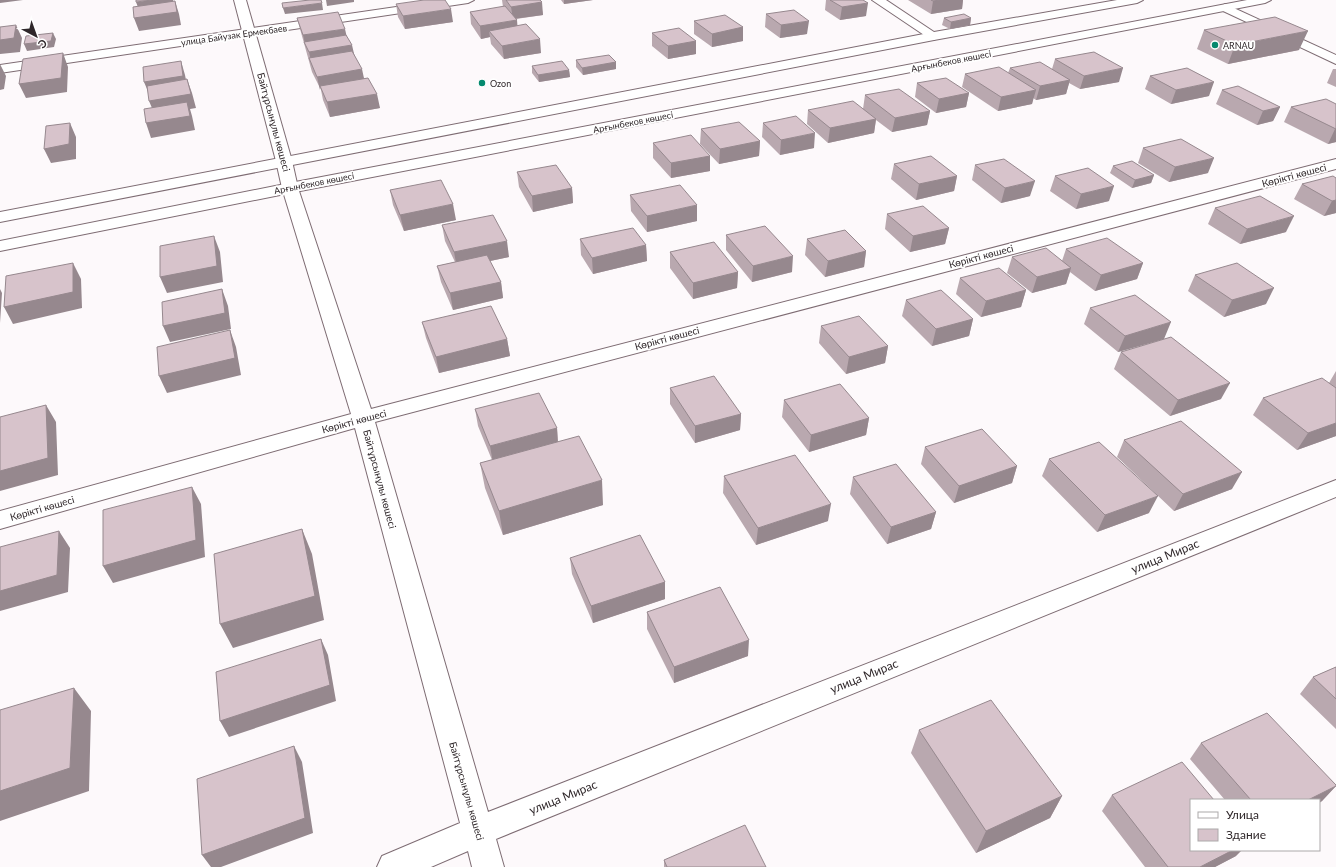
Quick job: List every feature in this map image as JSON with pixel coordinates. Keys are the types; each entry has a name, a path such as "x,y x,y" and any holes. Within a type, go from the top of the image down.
{"street":[{"name":"Байтұрсынұлы көшесі","path":"240,0 290,188 363,418 488,867"},
{"name":"улица Байузак Ермекбаев","path":"0,69 468,0"},
{"path":"878,0 934,36"},
{"path":"0,217 934,36 1137,0"},
{"name":"Арғынбеков көшесі","path":"0,246 290,188 1265,0"},
{"path":"1225,8 1336,60"},
{"name":"Көрікті көшесі","path":"0,520 363,418 1336,164"},
{"name":"улица Мирас","path":"393,867 478,831 1336,488"}],"building":[{"path":"136,0 152,0 136,2"},
{"path":"321,0 322,3 283,8 282,3"},
{"path":"424,0 445,0 451,9 403,16 396,4"},
{"path":"506,0 540,0 542,2 511,7"},
{"path":"830,0 863,0 868,3 842,7"},
{"path":"175,1 177,12 134,18 133,7"},
{"path":"505,6 517,20 480,26 470,12"},
{"path":"794,10 809,21 781,25 766,14"},
{"path":"338,12 345,29 303,35 297,18"},
{"path":"964,14 971,18 951,22 944,18"},
{"path":"725,15 743,27 712,34 694,21"},
{"path":"1275,17 1308,31 1235,45 1204,30"},
{"path":"526,24 540,39 502,46 489,31"},
{"path":"16,25 14,38 0,40 0,27"},
{"path":"679,28 696,41 668,46 652,33"},
{"path":"53,33 51,41 24,44 26,36"},
{"path":"346,35 352,45 309,52 304,42"},
{"path":"352,51 362,69 317,77 309,58"},
{"path":"1094,52 1123,68 1084,76 1055,59"},
{"path":"63,53 61,78 19,84 23,59"},
{"path":"609,55 616,62 582,68 576,60"},
{"path":"181,61 183,76 144,82 143,67"},
{"path":"562,61 569,70 538,75 532,66"},
{"path":"1040,62 1070,80 1040,86 1010,68"},
{"path":"999,67 1036,90 1001,97 965,74"},
{"path":"1187,68 1214,82 1176,90 1150,76"},
{"path":"368,78 377,94 327,102 320,86"},
{"path":"946,78 969,93 939,99 917,83"},
{"path":"187,79 191,94 149,101 147,86"},
{"path":"1238,86 1280,107 1263,111 1222,90"},
{"path":"899,89 930,111 895,118 865,95"},
{"path":"1326,99 1336,104 1336,129 1291,107"},
{"path":"853,101 876,119 830,128 808,110"},
{"path":"187,102 190,116 146,123 144,109"},
{"path":"796,116 815,133 781,140 763,123"},
{"path":"739,122 760,141 720,149 701,129"},
{"path":"70,123 69,144 44,149 46,126"},
{"path":"691,135 710,156 671,163 653,143"},
{"path":"1181,139 1214,158 1175,167 1143,148"},
{"path":"931,156 957,176 919,184 894,164"},
{"path":"1004,159 1035,181 1005,188 975,165"},
{"path":"1132,161 1154,175 1135,180 1113,166"},
{"path":"556,165 572,188 532,196 517,172"},
{"path":"1088,168 1114,186 1081,194 1055,176"},
{"path":"1333,176 1336,178 1336,200 1332,201 1302,184"},
{"path":"441,180 453,204 400,215 390,190"},
{"path":"680,185 697,205 647,216 630,195"},
{"path":"1260,196 1294,216 1247,229 1215,208"},
{"path":"923,206 949,228 913,236 887,214"},
{"path":"493,215 507,241 454,252 442,225"},
{"path":"765,226 793,256 753,266 726,235"},
{"path":"633,228 646,245 592,258 580,239"},
{"path":"845,230 866,251 828,261 807,239"},
{"path":"214,236 217,266 160,277 160,246"},
{"path":"1107,238 1143,263 1101,275 1066,249"},
{"path":"714,242 738,272 693,283 670,252"},
{"path":"1046,248 1071,268 1037,277 1012,257"},
{"path":"487,255 501,282 450,293 437,266"},
{"path":"73,263 73,292 4,307 6,276"},
{"path":"1237,263 1274,288 1232,300 1195,275"},
{"path":"999,268 1026,290 986,301 960,278"},
{"path":"222,289 225,313 163,326 162,302"},
{"path":"941,290 973,319 936,329 906,300"},
{"path":"1135,295 1171,322 1125,336 1090,308"},
{"path":"491,306 507,339 436,357 422,322"},
{"path":"859,316 888,346 849,357 821,326"},
{"path":"230,330 235,358 159,376 157,347"},
{"path":"1171,337 1230,383 1178,400 1121,352"},
{"path":"714,376 741,414 695,426 670,388"},
{"path":"1322,378 1336,388 1336,423 1308,433 1263,398"},
{"path":"840,384 869,418 811,435 784,400"},
{"path":"539,393 557,428 490,446 475,409"},
{"path":"46,405 48,458 0,471 0,417"},
{"path":"1181,421 1242,472 1183,494 1124,440"},
{"path":"982,429 1017,466 959,486 925,447"},
{"path":"579,436 602,480 499,511 480,463"},
{"path":"1099,442 1158,496 1105,515 1049,459"},
{"path":"795,455 831,504 758,528 724,476"},
{"path":"896,464 936,512 891,527 853,477"},
{"path":"192,487 196,540 103,566 103,510"},
{"path":"302,529 315,596 220,624 214,554"},
{"path":"59,531 57,575 0,591 0,547"},
{"path":"640,535 665,582 591,606 570,558"},
{"path":"720,587 749,640 674,667 647,612"},
{"path":"321,639 330,685 220,721 216,672"},
{"path":"1336,667 1336,699 1313,677"},
{"path":"74,688 70,768 0,791 0,710"},
{"path":"991,700 1062,796 986,831 919,730"},
{"path":"1267,713 1336,786 1310,799 1250,799 1201,743"},
{"path":"294,746 305,818 202,855 197,779"},
{"path":"1182,762 1213,799 1190,799 1190,851 1231,851 1200,867 1168,867 1112,795"},
{"path":"745,825 766,867 667,867 664,860"}],"place":[{"name":"ARNAU","path":"1215,45"},
{"name":"Ozon","path":"482,83"}]}
